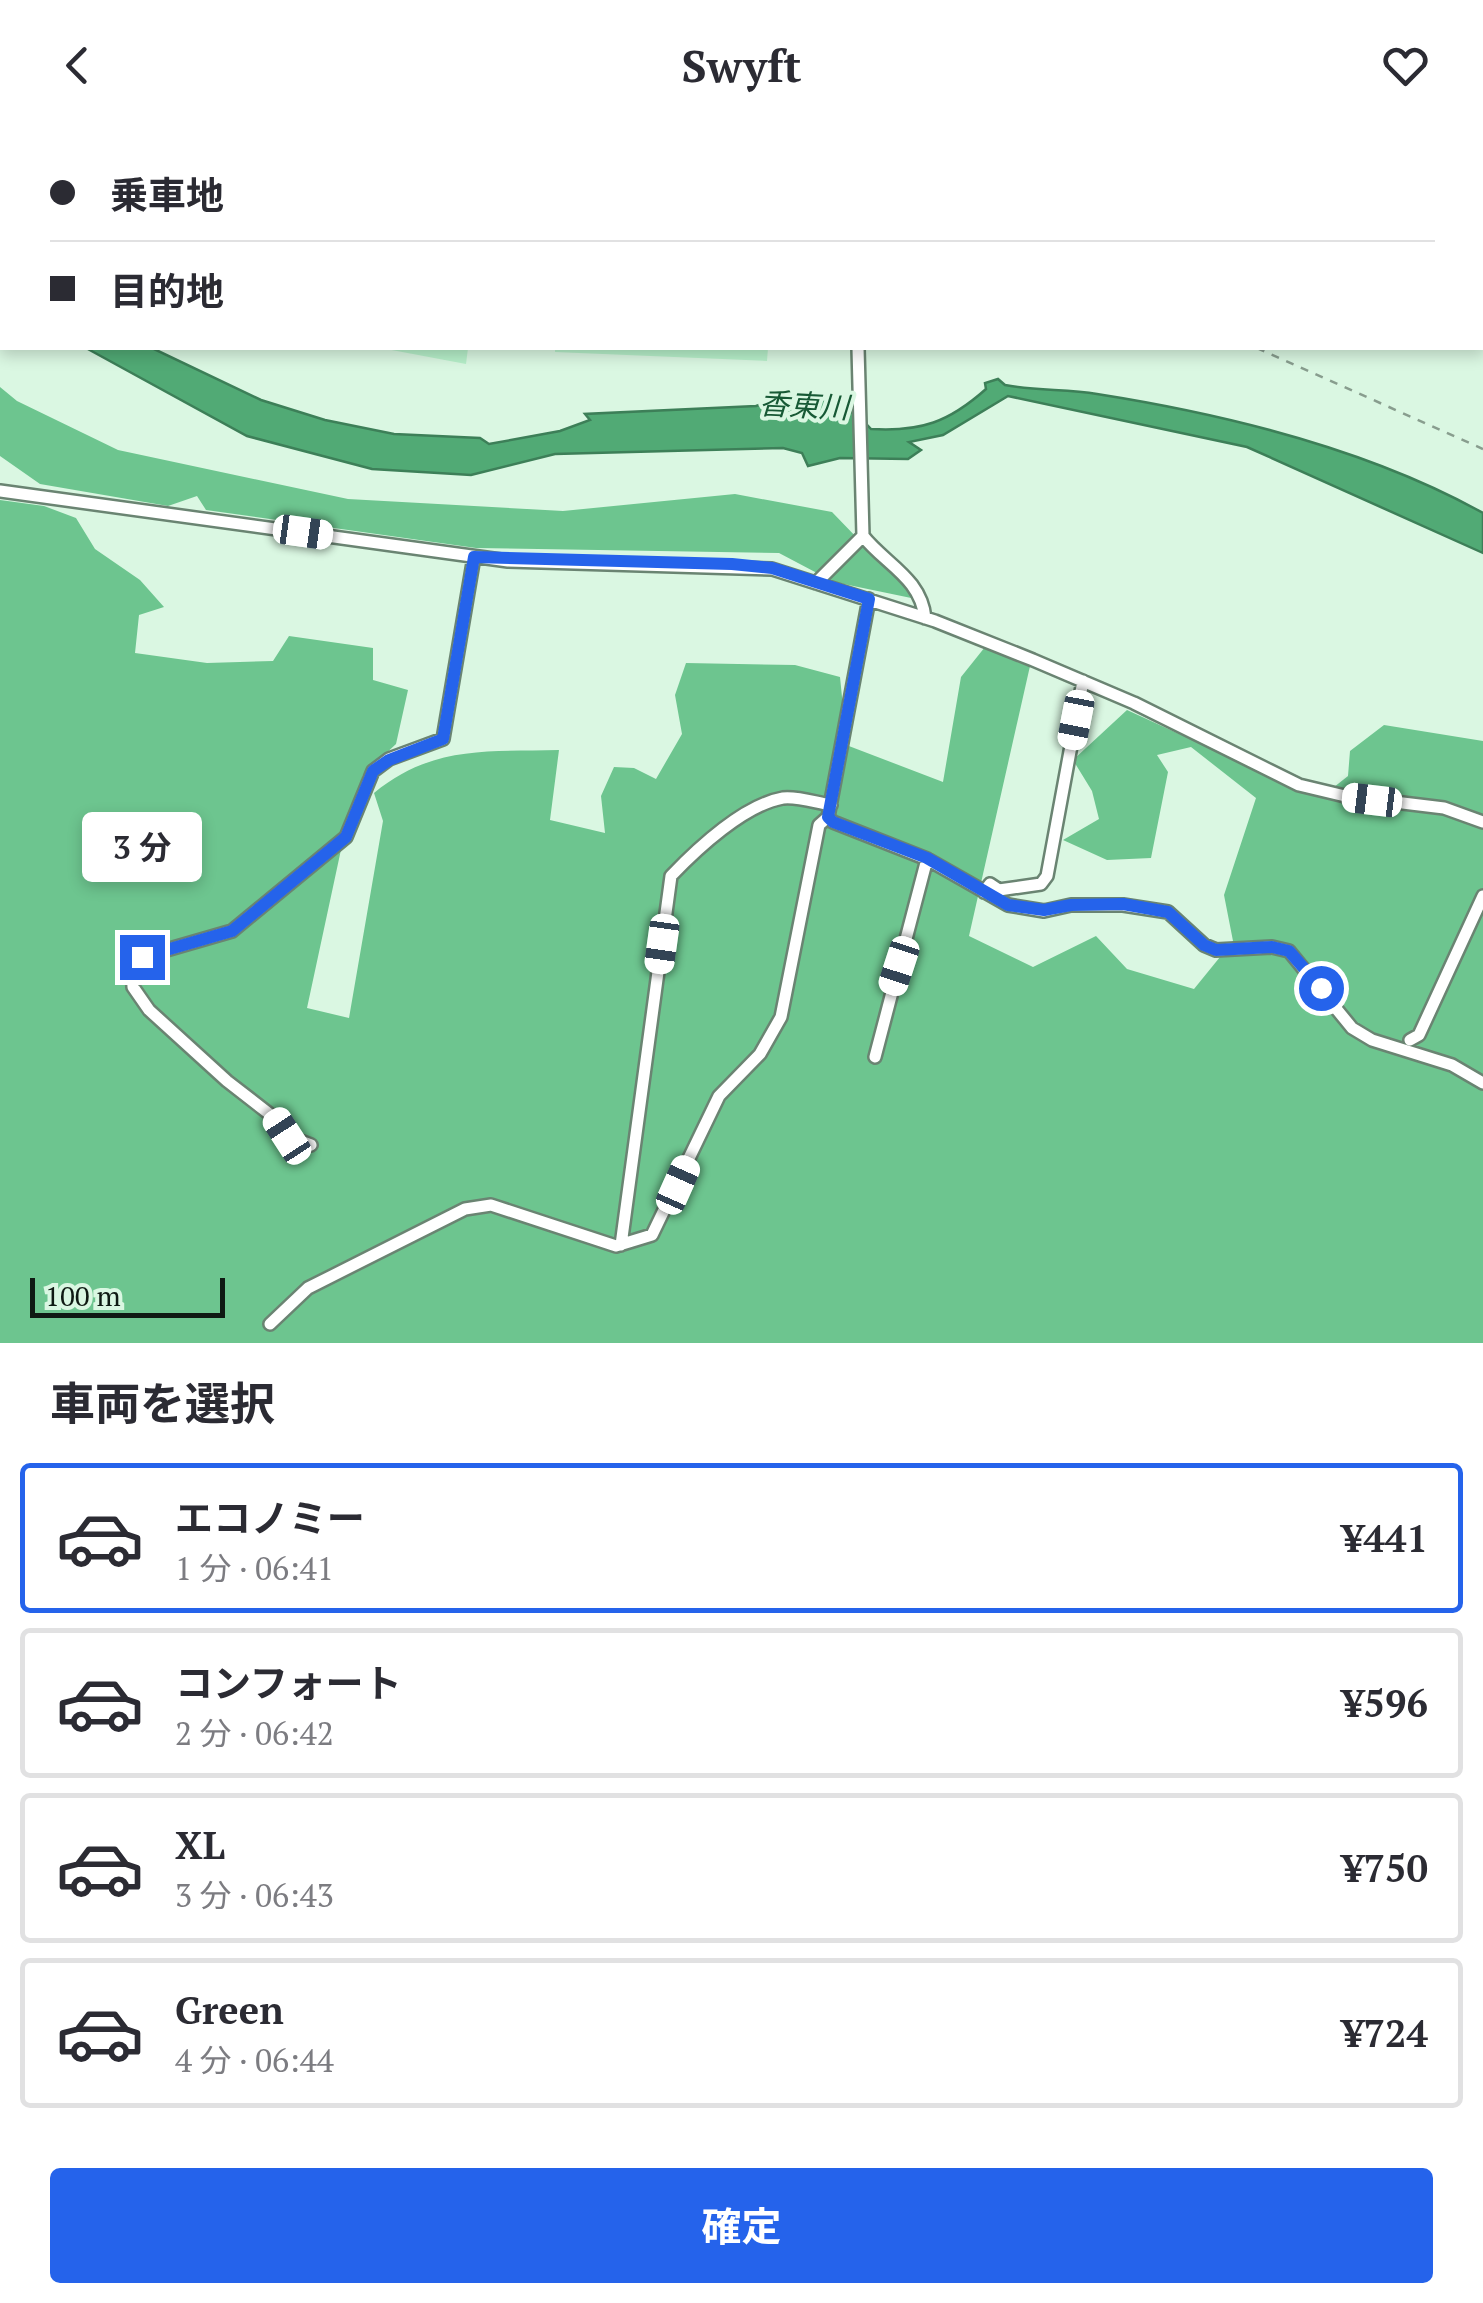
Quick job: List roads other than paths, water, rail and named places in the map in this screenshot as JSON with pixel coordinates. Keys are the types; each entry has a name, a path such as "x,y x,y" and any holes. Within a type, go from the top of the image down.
{"street":[{"path":"816,582 862,536 858,350"},
{"path":"0,491 474,557 772,568 925,618 1083,681 1300,785 1345,796 1444,808 1483,822"},
{"path":"862,536 909,579 924,606 925,618"},
{"path":"311,1146 287,1136 276,1119 227,1081 150,1010 132,987 132,967 142,957 232,931 346,837 373,771 389,760 443,739 474,557"},
{"path":"270,1324 308,1288 465,1209 491,1205 622,1244 652,1235 719,1096 760,1054 781,1017 819,825 830,811 869,599"},
{"path":"984,892 990,884 999,890 1041,884 1047,876 1083,681"},
{"path":"622,1244 671,876 703,842 762,806 784,798 830,811 927,858 1008,905 1028,910 1123,904 1168,912 1204,945 1216,950 1272,947 1289,951 1352,1028 1372,1040 1452,1065 1483,1082"},
{"path":"875,1057 927,858"},
{"path":"1410,1040 1418,1035 1483,896"}],"water":[{"name":"香東川","path":"90,350 156,350 261,400 325,420 394,434 480,438 489,444 560,431 590,420 585,414 756,406 803,397 846,409 871,429 905,429 947,417 986,389 985,383 998,379 1005,385 1097,394 1195,412 1345,453 1483,513 1483,553 1247,447 1008,396 943,435 909,442 921,450 908,459 840,458 808,466 802,453 783,448 555,454 471,475 372,469 247,436"}]}
